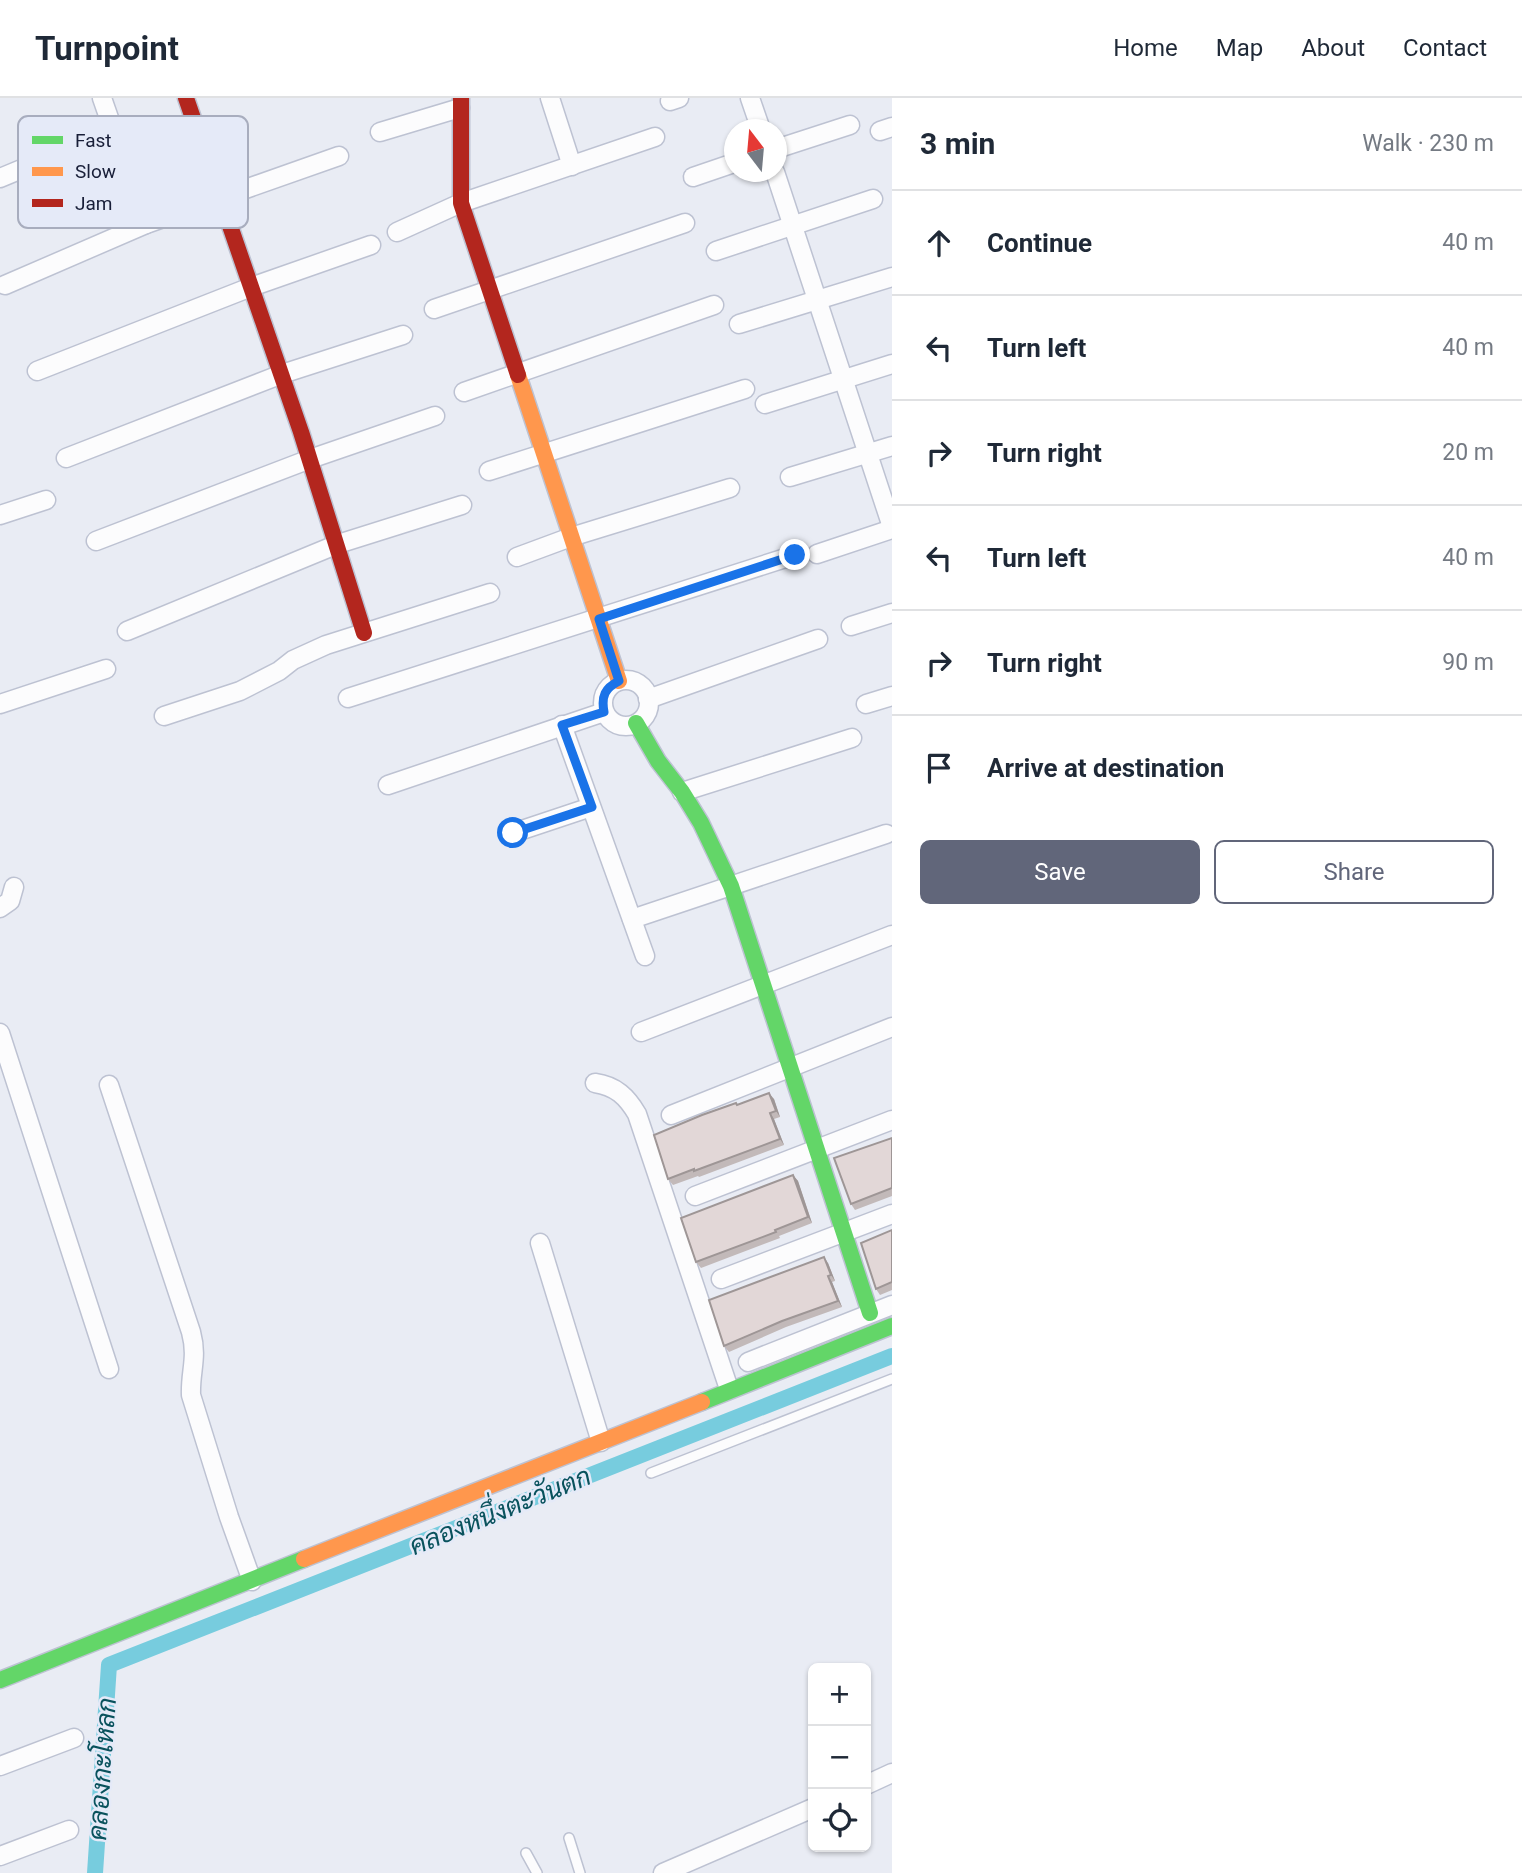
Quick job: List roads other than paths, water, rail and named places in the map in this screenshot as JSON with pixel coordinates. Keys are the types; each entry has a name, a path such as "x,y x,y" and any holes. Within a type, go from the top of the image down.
{"street":[{"path":"102,98 108,116"},
{"path":"550,98 572,166"},
{"path":"750,98 757,119"},
{"path":"191,99 196,116"},
{"path":"380,132 460,103 461,203 619,681"},
{"path":"787,145 850,125"},
{"path":"397,232 461,203 655,137"},
{"path":"248,188 339,156"},
{"path":"692,177 724,166"},
{"path":"0,178 18,171"},
{"path":"778,182 892,528 817,554"},
{"path":"716,251 873,199"},
{"path":"434,309 685,223"},
{"path":"5,285 137,228"},
{"path":"231,228 338,544 364,634"},
{"path":"37,371 251,287 371,245"},
{"path":"740,324 892,277"},
{"path":"464,391 714,305"},
{"path":"66,458 282,374 403,335"},
{"path":"765,404 892,364"},
{"path":"489,471 745,389"},
{"path":"96,541 310,459 435,416"},
{"path":"790,477 892,446"},
{"path":"517,557 571,537 730,488"},
{"path":"0,515 46,500"},
{"path":"127,631 338,544 462,505"},
{"path":"348,698 795,555"},
{"path":"164,716 240,691 309,652 490,593"},
{"path":"851,626 892,613"},
{"path":"648,699 818,639"},
{"path":"0,704 106,669"},
{"path":"619,681 638,683 645,690 648,699 646,713 636,723 627,726 610,719 604,712 602,702 610,685 619,681"},
{"path":"866,704 892,696"},
{"path":"388,785 604,712"},
{"path":"636,723 658,761 701,823 731,886 870,1313"},
{"path":"562,725 645,956"},
{"path":"682,792 852,738"},
{"path":"513,833 592,807"},
{"path":"632,919 886,834"},
{"path":"0,908 10,901 14,887"},
{"path":"641,1032 892,935"},
{"path":"671,1115 892,1027"},
{"path":"0,1033 109,1369"},
{"path":"595,1083 606,1084 618,1091 637,1114 729,1389"},
{"path":"109,1085 191,1332 195,1357 190,1380 191,1395 252,1581"},
{"path":"695,1196 892,1120"},
{"path":"721,1279 892,1214"},
{"path":"540,1243 601,1441"},
{"path":"748,1362 892,1305"},
{"path":"0,1679 892,1326"},
{"path":"0,1766 74,1738"},
{"path":"871,1783 892,1773"},
{"path":"663,1873 808,1810"},
{"path":"0,1856 69,1830"}],"lane":[{"path":"651,1473 892,1379"},
{"path":"569,1838 580,1873"},
{"path":"526,1853 537,1873"}],"waterway":[{"name":"คลองหนึ่งตะวันตก","path":"95,1873 109,1665 892,1356"}],"water label":[{"name":"คลองกะโหลก","path":"102,1769"}]}
